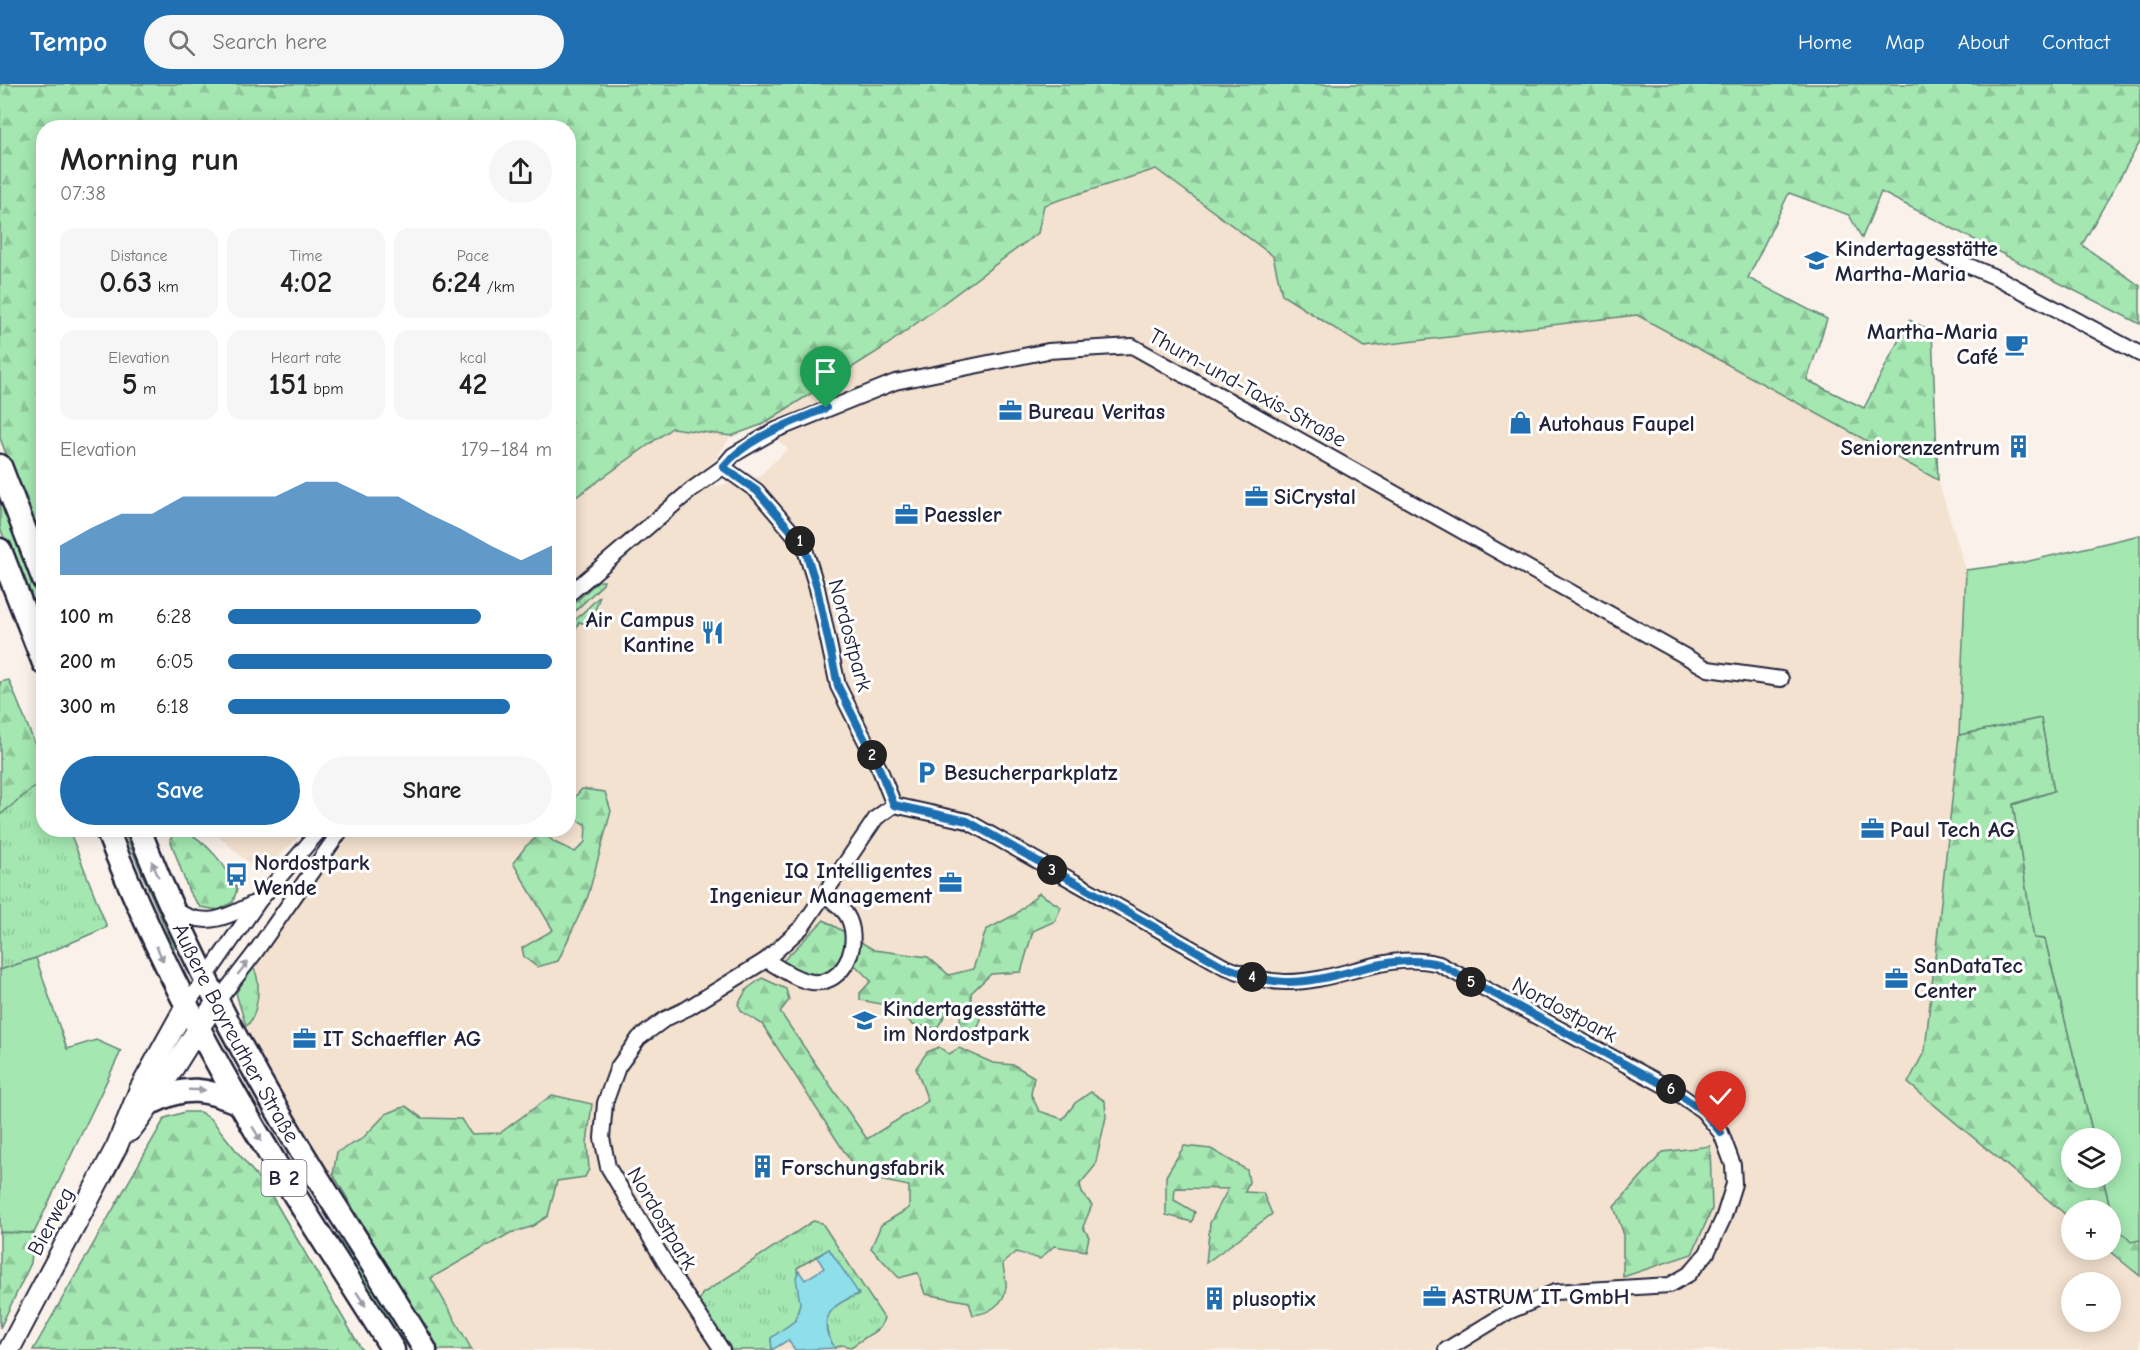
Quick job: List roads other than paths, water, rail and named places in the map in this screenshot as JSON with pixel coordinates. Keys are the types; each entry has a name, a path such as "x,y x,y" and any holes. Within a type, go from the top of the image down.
{"main road":[{"path":"0,466 36,559"},
{"path":"0,550 36,642"},
{"name":"Äußere Bayreuther Straße","path":"110,837 136,900 197,1028 239,1103 393,1350"},
{"name":"Äußere Bayreuther Straße","path":"142,837 171,907 217,1002 285,1125 425,1350"},
{"name":"Bierweg","path":"117,1146 155,1101 197,1028 217,1002"},
{"name":"Bierweg","path":"9,1350 117,1146 140,1089 186,1006"},
{"path":"155,1101 177,1092 198,1089 220,1094 239,1103"}],"street":[{"path":"1942,255 2000,279 2140,354"},
{"name":"Thurn-und-Taxis-Straße","path":"576,588 691,490 723,467 733,455 776,430 895,382 1048,351 1132,346 1708,669 1780,679"},
{"name":"Nordostpark","path":"723,467 757,491 804,546 817,588 838,686 880,770 894,805"},
{"name":"Nordostpark","path":"722,1350 675,1279 608,1167 602,1138 605,1103 618,1067 639,1038 665,1019 688,1008 766,960 802,927 826,895 876,818 894,805 967,821 1223,966 1262,980 1297,981 1405,959 1439,964 1673,1090 1703,1111 1721,1133 1733,1165 1734,1184 1723,1220 1707,1253 1689,1274 1670,1286 1555,1292 1508,1312 1446,1350"},
{"path":"204,977 259,901 314,837"},
{"path":"217,1002 336,837"},
{"path":"766,960 795,976 813,982 835,976 850,959 854,939 847,915 826,895"},
{"path":"171,907 183,914 216,921 259,901"},
{"name":"Bierweg","path":"186,1006 204,977"}],"water":[{"path":"829,1249 859,1294 841,1303 829,1314 826,1329 835,1348 795,1350 788,1340 772,1350 771,1338 796,1320 800,1303 796,1277 799,1271 805,1280 824,1268 817,1257"}],"place":[{"name":"Kindertagesstätte Martha-Maria","path":"1817,261"},
{"name":"Martha-Maria Café","path":"2016,344"},
{"name":"Bureau Veritas","path":"1010,411"},
{"name":"Autohaus Faupel","path":"1521,423"},
{"name":"Seniorenzentrum","path":"2018,447"},
{"name":"SiCrystal","path":"1256,496"},
{"name":"Paessler","path":"906,514"},
{"name":"Air Campus Kantine","path":"712,632"},
{"name":"Besucherparkplatz","path":"926,772"},
{"name":"Paul Tech AG","path":"1872,829"},
{"name":"Nordostpark Wende","path":"236,875"},
{"name":"IQ Intelligentes Ingenieur Management","path":"950,883"},
{"name":"SanDataTec Center","path":"1896,978"},
{"name":"Kindertagesstätte im Nordostpark","path":"865,1021"},
{"name":"IT Schaeffler AG","path":"305,1038"},
{"name":"Forschungsfabrik","path":"763,1167"},
{"name":"ASTRUM IT GmbH","path":"1434,1296"},
{"name":"plusoptix","path":"1214,1298"}]}
